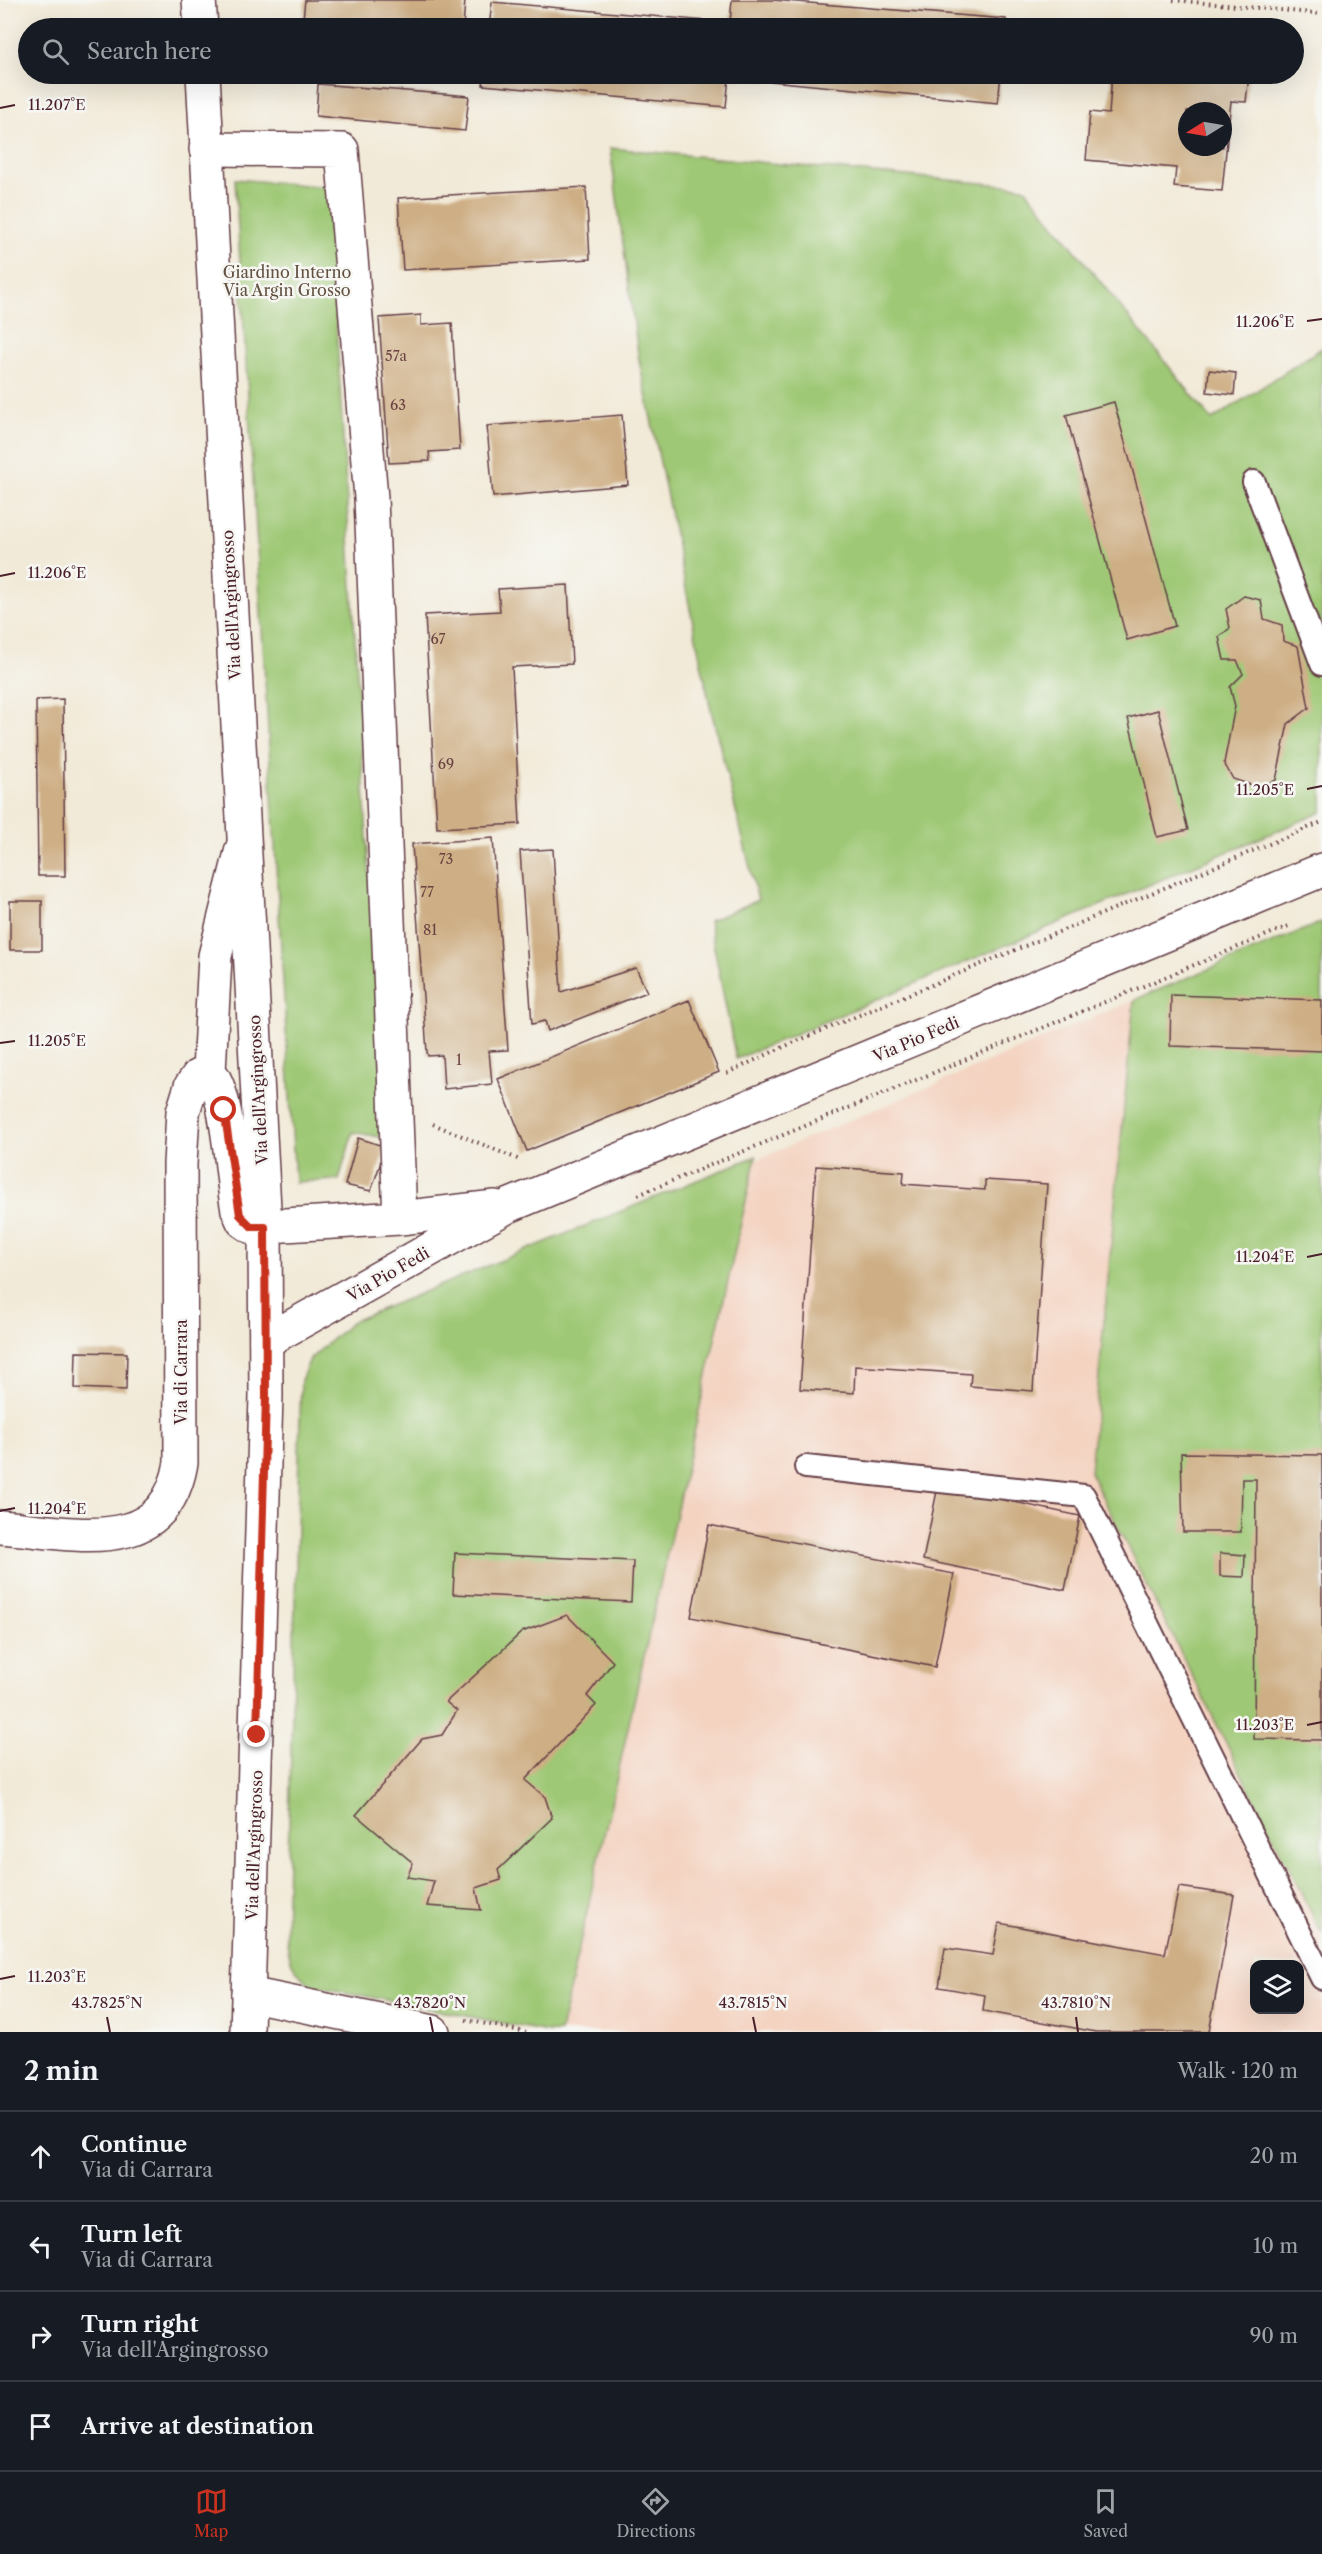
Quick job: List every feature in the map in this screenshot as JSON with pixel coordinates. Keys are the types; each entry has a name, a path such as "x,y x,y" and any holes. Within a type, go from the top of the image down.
{"street":[{"path":"199,0 200,18"},
{"name":"Via dell'Argingrosso","path":"203,84 265,1227 266,1341 247,2032"},
{"path":"206,148 342,150 371,498 400,1218"},
{"path":"243,843 215,956 209,1072 217,1079 224,1110 240,1215 252,1227 265,1227"},
{"name":"Via Pio Fedi","path":"266,1341 508,1206 1322,870"},
{"name":"Via di Carrara","path":"0,1527 111,1535 136,1528 150,1521 165,1505 177,1486 181,1463 180,1164 183,1112 186,1096 198,1076 209,1072"},
{"name":"Via Pio Fedi","path":"265,1227 400,1218 508,1206"},
{"path":"248,1994 433,2032"}],"lane":[{"path":"1254,482 1322,664"},
{"path":"806,1467 1084,1496 1322,1978"}],"path":[{"path":"1173,0 1322,14"},
{"path":"725,1074 790,1044 1322,822"},
{"path":"633,1197 1297,922"},
{"path":"430,1123 529,1164"}],"shaded area":[{"path":"1134,1000 1090,1472 1322,1934 1322,2032 561,2032 756,1160"}],"green space":[{"path":"610,148 1024,187 1212,420 1322,348 1322,812 736,1059 709,921 758,900 710,706 639,360"},
{"name":"Giardino Interno Via Argin Grosso","path":"235,179 328,187 385,1138 353,1132 339,1180 295,1182"},
{"path":"1322,922 1322,1934 1090,1472 1134,1000"},
{"path":"756,1156 560,2032 548,2032 314,1986 296,1970 288,1950 286,1933 301,1380 310,1359 353,1321"}],"building":[{"path":"305,0 465,0 464,18 303,18"},
{"path":"732,0 772,0 994,18 730,18"},
{"path":"492,2 673,18 490,18"},
{"path":"318,84 469,96 465,131 316,116"},
{"path":"483,84 728,84 726,107"},
{"path":"801,84 1000,84 998,103"},
{"path":"1111,84 1248,84 1246,102 1178,102 1178,156 1226,156 1222,191 1174,187 1176,168 1086,160 1090,112 1109,114"},
{"path":"586,187 590,259 403,270 398,198"},
{"path":"421,315 421,325 452,323 460,450 429,452 430,461 389,463 379,318"},
{"path":"1209,370 1236,373 1234,395 1207,392"},
{"path":"1114,402 1175,626 1127,640 1066,415"},
{"path":"622,415 628,485 493,497 487,426"},
{"path":"568,585 572,664 512,667 520,824 437,828 425,615 500,611 498,589"},
{"path":"1244,596 1261,600 1264,619 1282,625 1283,641 1298,646 1309,708 1288,724 1276,780 1260,788 1233,779 1224,763 1235,706 1230,687 1243,674 1237,660 1224,660 1219,637 1230,628 1226,609"},
{"path":"63,699 65,876 38,876 36,700"},
{"path":"1158,710 1188,830 1157,837 1128,718"},
{"path":"493,838 508,1050 489,1051 492,1084 444,1089 442,1055 428,1056 427,1052 412,844"},
{"path":"553,849 561,992 636,968 647,992 548,1031 545,1021 532,1024 520,851"},
{"path":"10,901 42,901 42,950 10,950"},
{"path":"1171,995 1322,1000 1322,1051 1170,1046"},
{"path":"689,1000 719,1072 527,1151 498,1079"},
{"path":"358,1138 386,1147 371,1191 345,1185"},
{"path":"816,1166 904,1172 903,1184 985,1190 985,1180 1047,1184 1033,1391 970,1386 971,1374 855,1366 854,1393 800,1389"},
{"path":"76,1352 127,1353 126,1390 75,1388"},
{"path":"1181,1453 1322,1455 1322,1740 1254,1739 1256,1479 1242,1479 1241,1532 1183,1532"},
{"path":"938,1486 1080,1516 1065,1590 923,1560"},
{"path":"709,1525 954,1574 935,1667 691,1617"},
{"path":"455,1553 633,1561 631,1602 453,1594"},
{"path":"1220,1553 1245,1555 1244,1577 1220,1576"},
{"path":"567,1615 613,1662 587,1696 596,1705 525,1780 545,1797 552,1818 498,1870 501,1880 476,1888 481,1910 427,1906 434,1881 407,1877 413,1863 356,1815 422,1739 442,1735 457,1711 446,1702 522,1632"},
{"path":"1179,1887 1234,1895 1209,2032 1096,2032 983,2011 985,1995 939,1987 945,1948 993,1955 999,1923 1165,1954"}],"route":[{"path":"224,1110 235,1197 240,1215 243,1221 252,1227 265,1227 266,1396 257,1735"}]}
